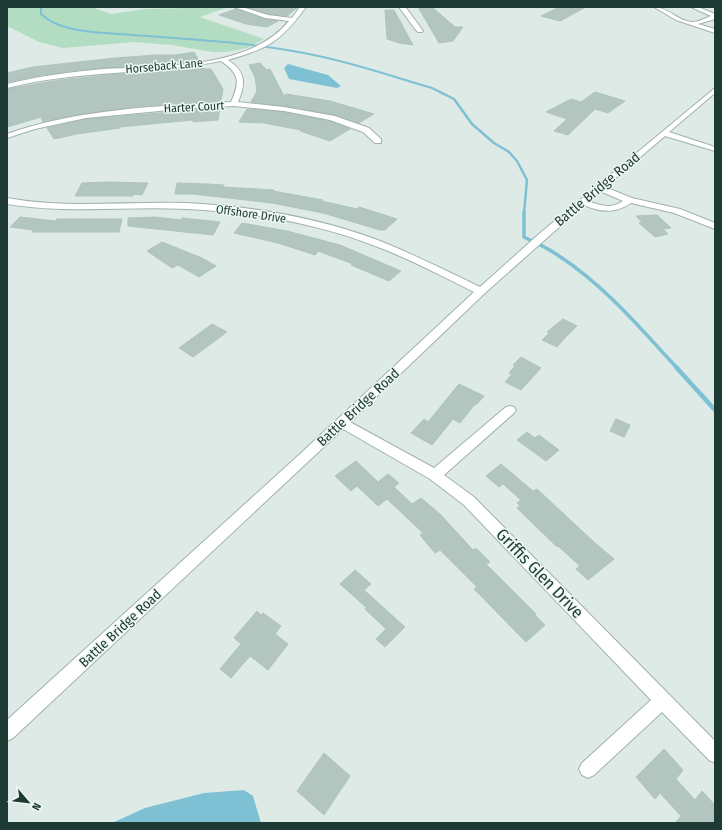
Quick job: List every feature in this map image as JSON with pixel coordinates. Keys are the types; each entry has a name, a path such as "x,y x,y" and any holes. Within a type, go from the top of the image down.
{"street":[{"path":"237,7 267,17 293,20"},
{"name":"Horseback Lane","path":"7,86 57,77 177,66 222,59 250,51 269,42 285,31 303,7"},
{"path":"402,7 408,12 413,25 420,31"},
{"path":"657,7 671,16 715,31"},
{"path":"694,7 715,16"},
{"path":"691,24 715,16"},
{"path":"222,59 239,74 241,86 234,104"},
{"name":"Battle Bridge Road","path":"7,732 481,291 582,202 715,90"},
{"name":"Harter Court","path":"7,136 33,127 86,116 191,106 234,104 284,109 332,118 366,130 378,140"},
{"path":"664,133 715,149"},
{"path":"599,188 629,200 677,211 715,226"},
{"path":"582,202 601,208 611,209 621,207 629,200"},
{"name":"Offshore Drive","path":"7,201 26,205 69,208 184,206 238,210 276,216 317,224 358,237 425,264 481,291"},
{"path":"435,475 510,410"},
{"name":"Griffis Glen Drive","path":"341,422 435,475 469,501 715,754"},
{"path":"588,769 663,700"}],"green space":[{"path":"7,7 91,7 111,14 145,9 228,7 200,17 264,39 247,48 225,52 213,52 172,45 135,42 63,48 39,42 7,26"}],"water":[{"path":"288,64 328,75 341,86 337,88 289,79 284,68"},
{"path":"244,790 253,796 261,823 112,823 145,808 204,793"}],"building":[{"path":"247,7 298,7 287,16 268,14"},
{"path":"418,7 432,7 455,27 463,27 453,41 439,43"},
{"path":"559,7 586,7 560,21 541,16"},
{"path":"236,9 264,19 278,21 267,27 246,24 219,15"},
{"path":"385,10 394,10 413,45 387,39"},
{"path":"194,52 199,61 79,70 7,82 7,73 33,67 115,58 176,55"},
{"path":"260,63 267,70 270,69 284,96 286,94 330,101 374,114 359,123 335,115 251,102 257,91 255,77 249,65"},
{"path":"202,66 204,69 211,69 223,89 221,101 118,109 43,122 41,117 7,127 7,89 60,80"},
{"path":"595,92 625,101 608,113 595,109 568,135 554,131 567,119 546,112 571,99 581,102"},
{"path":"220,108 218,120 193,122 193,120 120,127 54,139 47,128 86,119"},
{"path":"247,109 284,112 330,121 350,129 330,141 300,131 301,130 264,123 239,122"},
{"path":"82,183 148,183 142,195 75,196"},
{"path":"177,183 224,185 223,187 274,190 273,191 323,200 322,201 357,209 359,207 397,219 385,230 380,230 323,213 272,203 193,194 175,194"},
{"path":"657,215 671,228 663,229 668,234 655,237 639,223 642,222 636,216"},
{"path":"20,217 55,221 57,219 122,219 119,232 32,232 33,230 10,227"},
{"path":"155,217 220,222 213,235 128,226 128,218"},
{"path":"242,223 287,231 340,245 401,271 389,281 351,265 353,264 318,251 315,255 278,243 234,233"},
{"path":"162,242 202,258 216,266 199,277 178,265 172,268 147,251"},
{"path":"563,319 577,326 557,347 542,340 549,333 547,332"},
{"path":"212,324 227,332 193,357 179,348"},
{"path":"521,357 541,368 521,390 505,382 512,374 509,373 515,366 513,365"},
{"path":"459,384 484,396 477,404 475,404 460,423 453,419 432,445 411,433 424,419 428,422"},
{"path":"616,419 630,425 624,437 610,431"},
{"path":"527,432 535,438 539,435 559,450 546,461 517,440"},
{"path":"356,461 378,482 388,474 399,483 394,487 412,504 421,498 440,514 473,550 476,548 490,562 486,564 545,625 526,642 474,589 477,587 440,550 435,553 420,535 423,533 387,499 378,506 357,486 351,491 335,476"},
{"path":"501,464 533,491 537,489 614,559 588,580 576,569 580,566 558,546 557,547 517,508 520,506 517,503 521,500 503,484 499,487 486,476"},
{"path":"355,570 371,584 364,590 405,627 385,647 376,639 386,629 365,609 367,608 340,584"},
{"path":"257,611 261,615 263,613 281,626 275,634 288,644 268,670 250,656 231,678 220,669 241,644 234,638"},
{"path":"664,749 683,770 676,779 695,800 702,791 715,805 715,823 675,823 681,816 660,793 655,799 636,777"},
{"path":"324,753 350,776 324,815 297,791"}],"waterway":[{"path":"41,7 41,14 49,20 67,28 99,33 262,46 325,57 432,88 454,99 472,124 494,143 509,152 517,161 527,180 524,213"},
{"path":"524,213 524,237 555,253 591,280 636,323 677,368"},
{"path":"676,367 715,410"}]}
